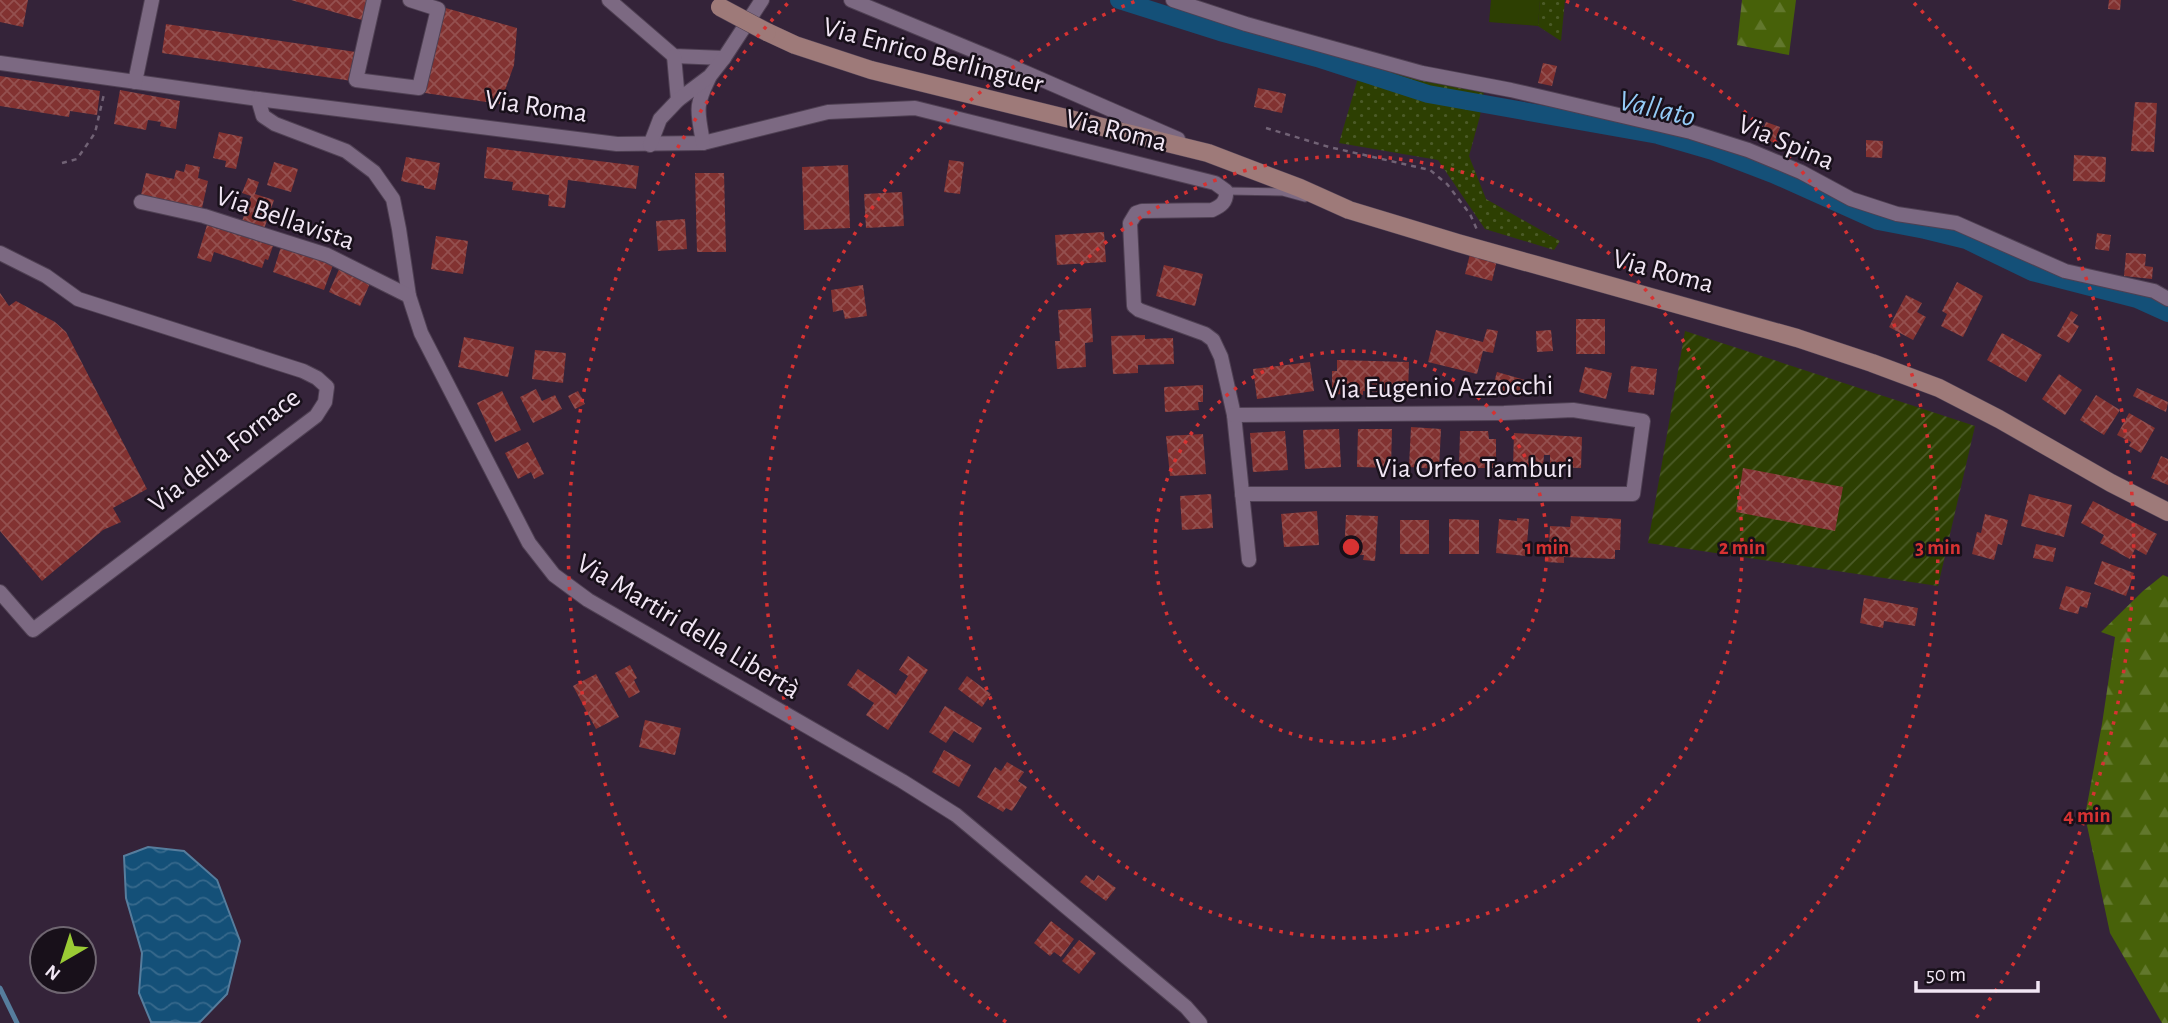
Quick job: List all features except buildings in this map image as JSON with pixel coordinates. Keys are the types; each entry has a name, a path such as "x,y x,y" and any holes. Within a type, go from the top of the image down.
{"main road":[{"name":"Via Enrico Berlinguer","path":"714,3 795,45 871,70 1208,153 1349,210"},
{"name":"Via Roma","path":"1349,210 1797,338 1939,388 2168,512"}],"street":[{"path":"135,82 152,0"},
{"path":"374,0 356,80 419,88 438,9 410,0"},
{"path":"609,0 674,56 724,58"},
{"path":"703,143 698,102 710,76 762,0"},
{"path":"851,0 1006,64 1208,153"},
{"name":"Via Spina","path":"1173,0 1246,24 1422,73 1511,90 1691,132 1748,150 1801,172 1851,199 1897,214 1956,223 2065,271 2154,291 2168,299"},
{"path":"674,56 678,100"},
{"name":"Via Roma","path":"0,63 258,99 617,144 703,143 828,112 915,108 1215,183 1226,191"},
{"path":"650,145 660,119 678,100 710,76"},
{"name":"Via Martiri della Libertà","path":"258,99 263,116 275,124 346,151 374,172 393,199 409,296 421,333 529,543 554,575 588,600 902,781 956,815 1186,1007 1200,1023"},
{"path":"1226,191 1225,202 1212,210 1136,212 1130,222 1135,306 1148,315 1205,334 1213,340 1222,357 1234,415 1249,560"},
{"name":"Via Bellavista","path":"141,202 205,216 327,255 409,296"},
{"name":"Via della Fornace","path":"0,253 46,276 78,299 303,371 327,387 325,402 316,416 33,630 0,592"},
{"name":"Via Eugenio Azzocchi","path":"1234,415 1491,414 1573,410 1643,421"},
{"name":"Via Orfeo Tamburi","path":"1242,494 1633,494 1643,421"}],"lane":[{"name":"Via Roma","path":"1226,191 1283,192 1349,210"}],"path":[{"path":"62,163 77,159 95,133 107,78"},
{"path":"1266,128 1329,147 1430,170 1447,184 1470,214 1479,236 1479,248"}],"green space":[{"path":"1491,0 1540,0 1538,26 1489,22"},
{"path":"1540,0 1565,0 1561,41 1538,26"},
{"path":"1742,0 1796,0 1789,55 1737,45"},
{"path":"1358,60 1484,91 1469,156 1486,199 1560,241 1554,250 1485,229 1438,160 1339,143 1358,78"},
{"path":"1685,331 1975,426 1938,586 1648,543"},
{"path":"2163,575 2168,577 2168,1023 2162,1023 2110,933 2085,816 2115,637 2101,632"}],"water":[{"path":"148,847 184,851 217,880 240,941 227,994 199,1023 151,1022 139,993 142,953 126,898 124,856"}],"waterway":[{"name":"Vallato","path":"1119,0 1220,32 1317,58 1428,94 1658,135 1713,151 1773,174 1878,221 1966,240 2032,272 2137,299 2168,313"},
{"path":"0,988 17,1023"}]}
